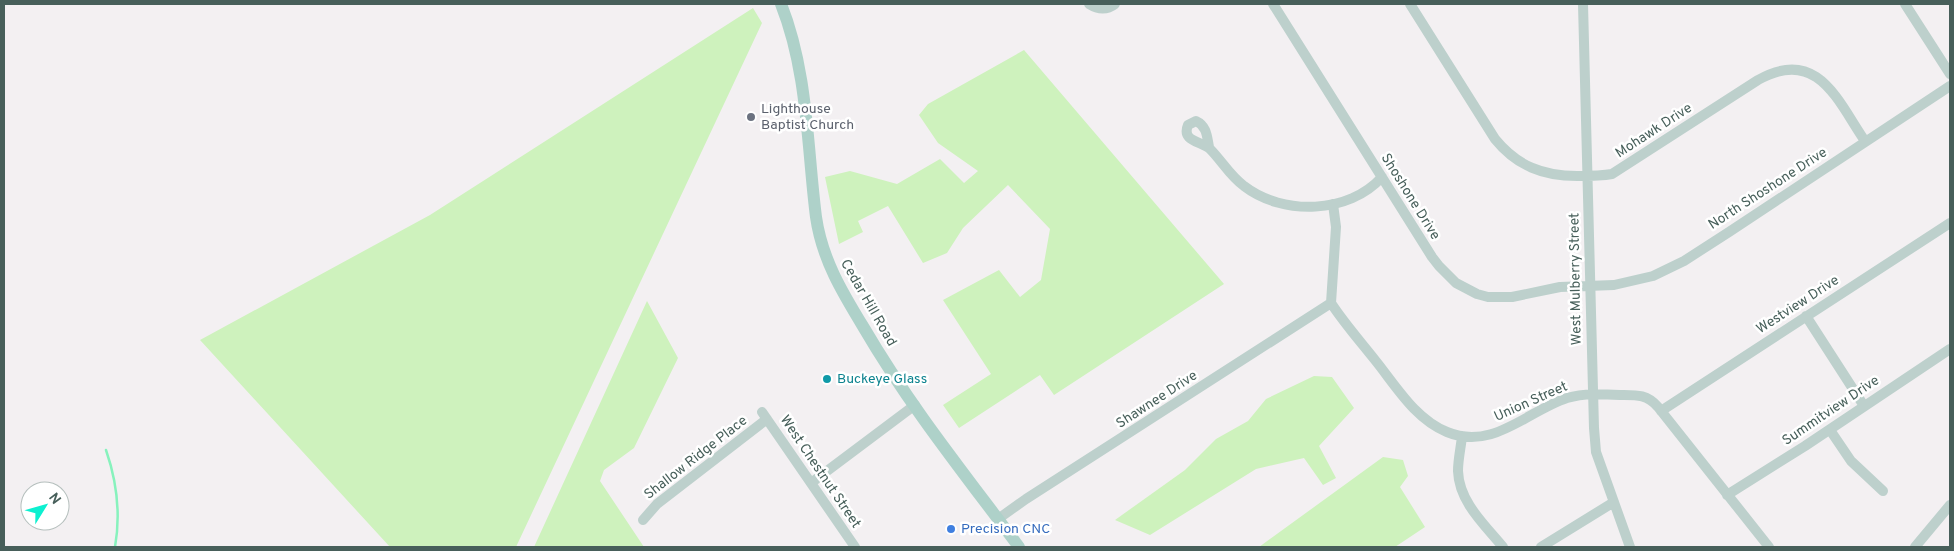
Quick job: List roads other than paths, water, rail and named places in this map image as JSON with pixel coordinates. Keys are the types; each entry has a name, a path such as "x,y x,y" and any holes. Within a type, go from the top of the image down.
{"main road":[{"name":"Cedar Hill Road","path":"781,4 791,33 803,94 816,213 822,248 834,276 877,350 1019,547"}],"street":[{"path":"1088,4 1099,9 1106,9 1114,4"},
{"name":"Shoshone Drive","path":"1273,4 1435,262 1447,275 1476,294 1500,298 1548,288 1590,285"},
{"name":"Mohawk Drive","path":"1410,4 1486,126 1502,148 1520,163 1542,173 1558,176 1612,174 1758,80 1780,71 1804,72 1828,85 1865,141"},
{"name":"West Mulberry Street","path":"1583,4 1592,394 1596,452 1630,547"},
{"path":"1905,4 1950,74"},
{"name":"North Shoshone Drive","path":"1590,285 1630,283 1667,270 1730,232 1950,86"},
{"path":"1209,147 1230,174 1244,186 1263,197 1296,206 1333,204 1353,198 1370,190 1382,177"},
{"path":"1331,303 1336,227 1333,204"},
{"name":"Westview Drive","path":"1662,411 1950,223"},
{"name":"Union Street","path":"1331,303 1418,412 1431,423 1447,432 1462,436 1482,436 1504,431 1568,398 1592,394 1645,396 1662,411 1769,547"},
{"name":"Shawnee Drive","path":"998,519 1331,303"},
{"path":"1806,316 1864,406"},
{"name":"Summitview Drive","path":"1727,495 1830,430 1950,349"},
{"path":"811,483 915,405"},
{"name":"West Chestnut Street","path":"765,416 854,547"},
{"name":"Shallow Ridge Place","path":"643,520 657,504 765,416"},
{"path":"1830,430 1855,464 1883,491"},
{"path":"1462,436 1458,471 1463,493 1469,504 1503,547"},
{"path":"1541,547 1614,502"},
{"path":"1915,547 1950,505"}],"waterway":[{"path":"106,450 117,498 118,522 115,547"}],"place":[{"name":"Lighthouse Baptist Church","path":"751,117"},
{"name":"Buckeye Glass","path":"827,379"},
{"name":"Precision CNC","path":"951,529"}]}
